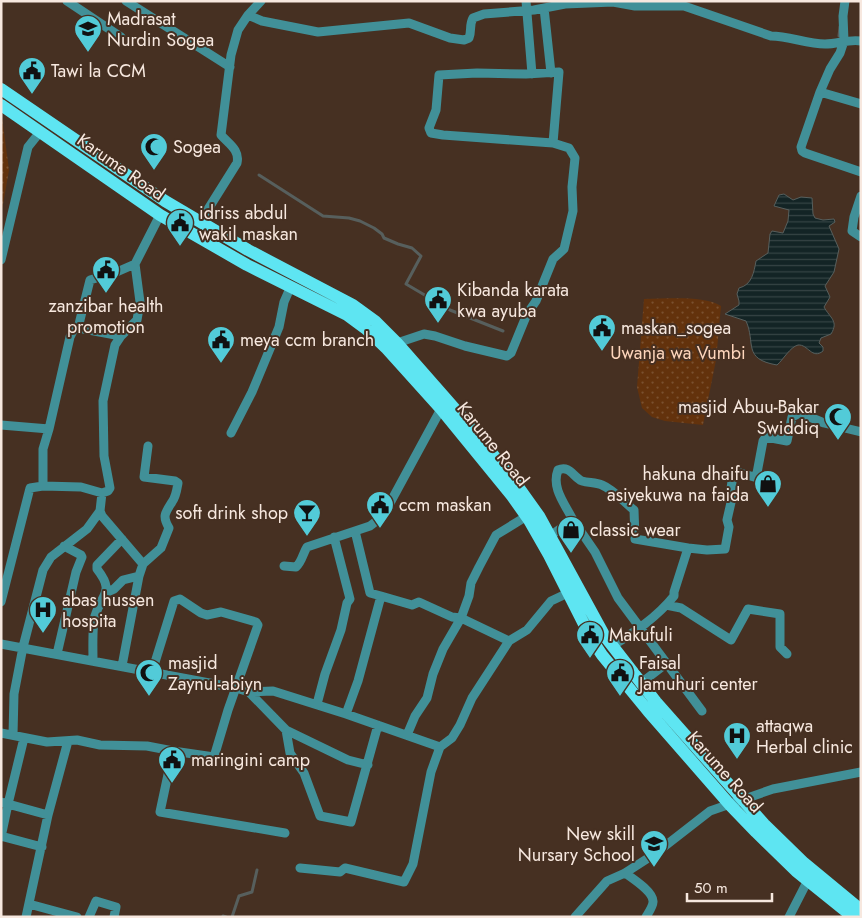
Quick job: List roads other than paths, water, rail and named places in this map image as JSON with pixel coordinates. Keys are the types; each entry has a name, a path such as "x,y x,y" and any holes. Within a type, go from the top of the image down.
{"main road":[{"path":"1,89 165,202 248,250 353,305 375,321 397,343 476,433 519,488 539,516 604,635 735,802 861,910"},
{"name":"Karume Road","path":"1,105 180,228 347,315 366,329 387,349 441,409 527,516 602,656 648,711 735,802 756,832 808,880 853,917"},
{"path":"180,228 187,214"}],"street":[{"path":"67,1 121,37"},
{"path":"126,1 230,67"},
{"path":"200,222 237,163 238,156 236,150 221,135 231,55 238,30 248,15 262,1"},
{"path":"845,1 843,16 844,41 820,92 801,147 802,151 861,172"},
{"path":"248,15 262,21 318,32 410,23 429,32 458,40 469,38 472,18 484,14 527,6 544,8 565,4 613,2 635,6 684,6 771,36 782,36 826,44 861,41"},
{"path":"527,6 532,74"},
{"path":"544,8 551,73"},
{"path":"397,343 424,334 501,356 508,356 527,314 536,301 553,259 564,249 573,211 574,158 569,148 553,143 432,133 429,128 436,110 439,74 532,74 558,72 553,143"},
{"path":"820,92 861,104"},
{"path":"1,260 28,146 40,132"},
{"path":"861,196 854,217 852,231 861,237"},
{"path":"1,602 30,488 43,486 81,487 102,493 110,488 104,456 103,401 115,345 120,336 137,320 140,302 135,264 160,215"},
{"path":"78,328 90,280 135,264"},
{"path":"230,433 252,392 279,327 284,302 291,286"},
{"path":"43,486 43,449 50,429 70,337 73,331 78,328 120,336"},
{"path":"284,566 294,568 298,566 308,546 370,526 383,516 441,409"},
{"path":"702,711 618,598 595,552 573,520 556,488 558,470 562,468 567,469 584,482 607,487 634,510 635,539 688,548 725,549 729,527 727,520 732,498 730,495 733,475 737,472 754,476 757,474 763,441 766,437 787,441 792,417 800,413 824,423 861,432"},
{"path":"1,425 50,429"},
{"path":"122,666 139,576 143,564 161,548 169,528 165,521 166,511 173,502 178,483 144,477 148,446"},
{"path":"13,735 14,694 23,647 43,570 51,557 87,529 100,510 102,493"},
{"path":"100,510 102,516 143,564"},
{"path":"407,735 415,716 427,698 433,674 443,649 461,618 469,596 471,583 496,535 527,516"},
{"path":"550,536 573,520"},
{"path":"355,531 370,593 412,605 419,602 452,617 461,618 509,642"},
{"path":"317,704 324,674 341,630 347,602 350,599 334,537"},
{"path":"94,660 95,617 107,592 107,586 97,569 97,565 122,538"},
{"path":"57,654 76,572 82,558 81,555 64,546"},
{"path":"612,646 640,628 674,596 688,548"},
{"path":"107,592 114,589 123,580 139,576"},
{"path":"300,868 340,872 345,868 404,882 413,864 431,772 440,747 452,738 472,698 509,642 527,630 551,601 568,593"},
{"path":"346,714 358,681 381,596"},
{"path":"1,733 47,742 77,740 100,744 147,746 214,758 258,625 256,622 221,612 207,615 180,599 174,601 152,672"},
{"path":"666,605 681,608 731,640 748,609 780,614 780,647 787,654"},
{"path":"1,644 94,660 249,692 273,691 317,704 440,747"},
{"path":"641,683 667,663"},
{"path":"249,692 286,730 348,760 368,765"},
{"path":"286,730 290,753 304,772 320,816 351,822 378,725"},
{"path":"24,738 4,803 1,836 42,847"},
{"path":"26,917 48,814 68,741"},
{"path":"174,751 160,812 284,833"},
{"path":"575,917 607,881 625,873 656,853 710,811 773,788 861,772"},
{"path":"4,803 48,814"},
{"path":"625,873 650,893 653,898 653,903 646,917"},
{"path":"789,917 808,880"},
{"path":"89,917 96,901 116,907 114,917"},
{"path":"29,904 77,917"}],"waterway":[{"path":"839,36 840,27"},
{"path":"259,175 323,216 360,221 374,228 384,238 412,248 421,256 406,284 450,310 503,331"},
{"path":"232,917 239,896 252,892 257,870"}],"place":[{"name":"Madrasat Nurdin Sogea","path":"88,53"},
{"name":"Tawi la CCM","path":"32,95"},
{"name":"Sogea","path":"154,171"},
{"name":"idriss abdul wakil maskan","path":"180,247"},
{"name":"zanzibar health promotion","path":"106,294"},
{"name":"Kibanda karata kwa ayuba","path":"438,324"},
{"name":"maskan_sogea","path":"602,352"},
{"name":"meya ccm branch","path":"221,364"},
{"name":"masjid Abuu-Bakar Swiddiq","path":"838,441"},
{"name":"hakuna dhaifu asiyekuwa na faida","path":"768,508"},
{"name":"ccm maskan","path":"380,529"},
{"name":"soft drink shop","path":"307,537"},
{"name":"classic wear","path":"571,554"},
{"name":"abas hussen hospita","path":"43,634"},
{"name":"Makufuli","path":"590,659"},
{"name":"masjid Zaynul-abiyn","path":"149,697"},
{"name":"Faisal Jamuhuri center","path":"620,697"},
{"name":"attaqwa Herbal clinic","path":"737,760"},
{"name":"maringini camp","path":"172,784"},
{"name":"New skill Nursary School","path":"654,868"}],"park label":[{"name":"Uwanja wa Vumbi","path":"678,353"}]}
